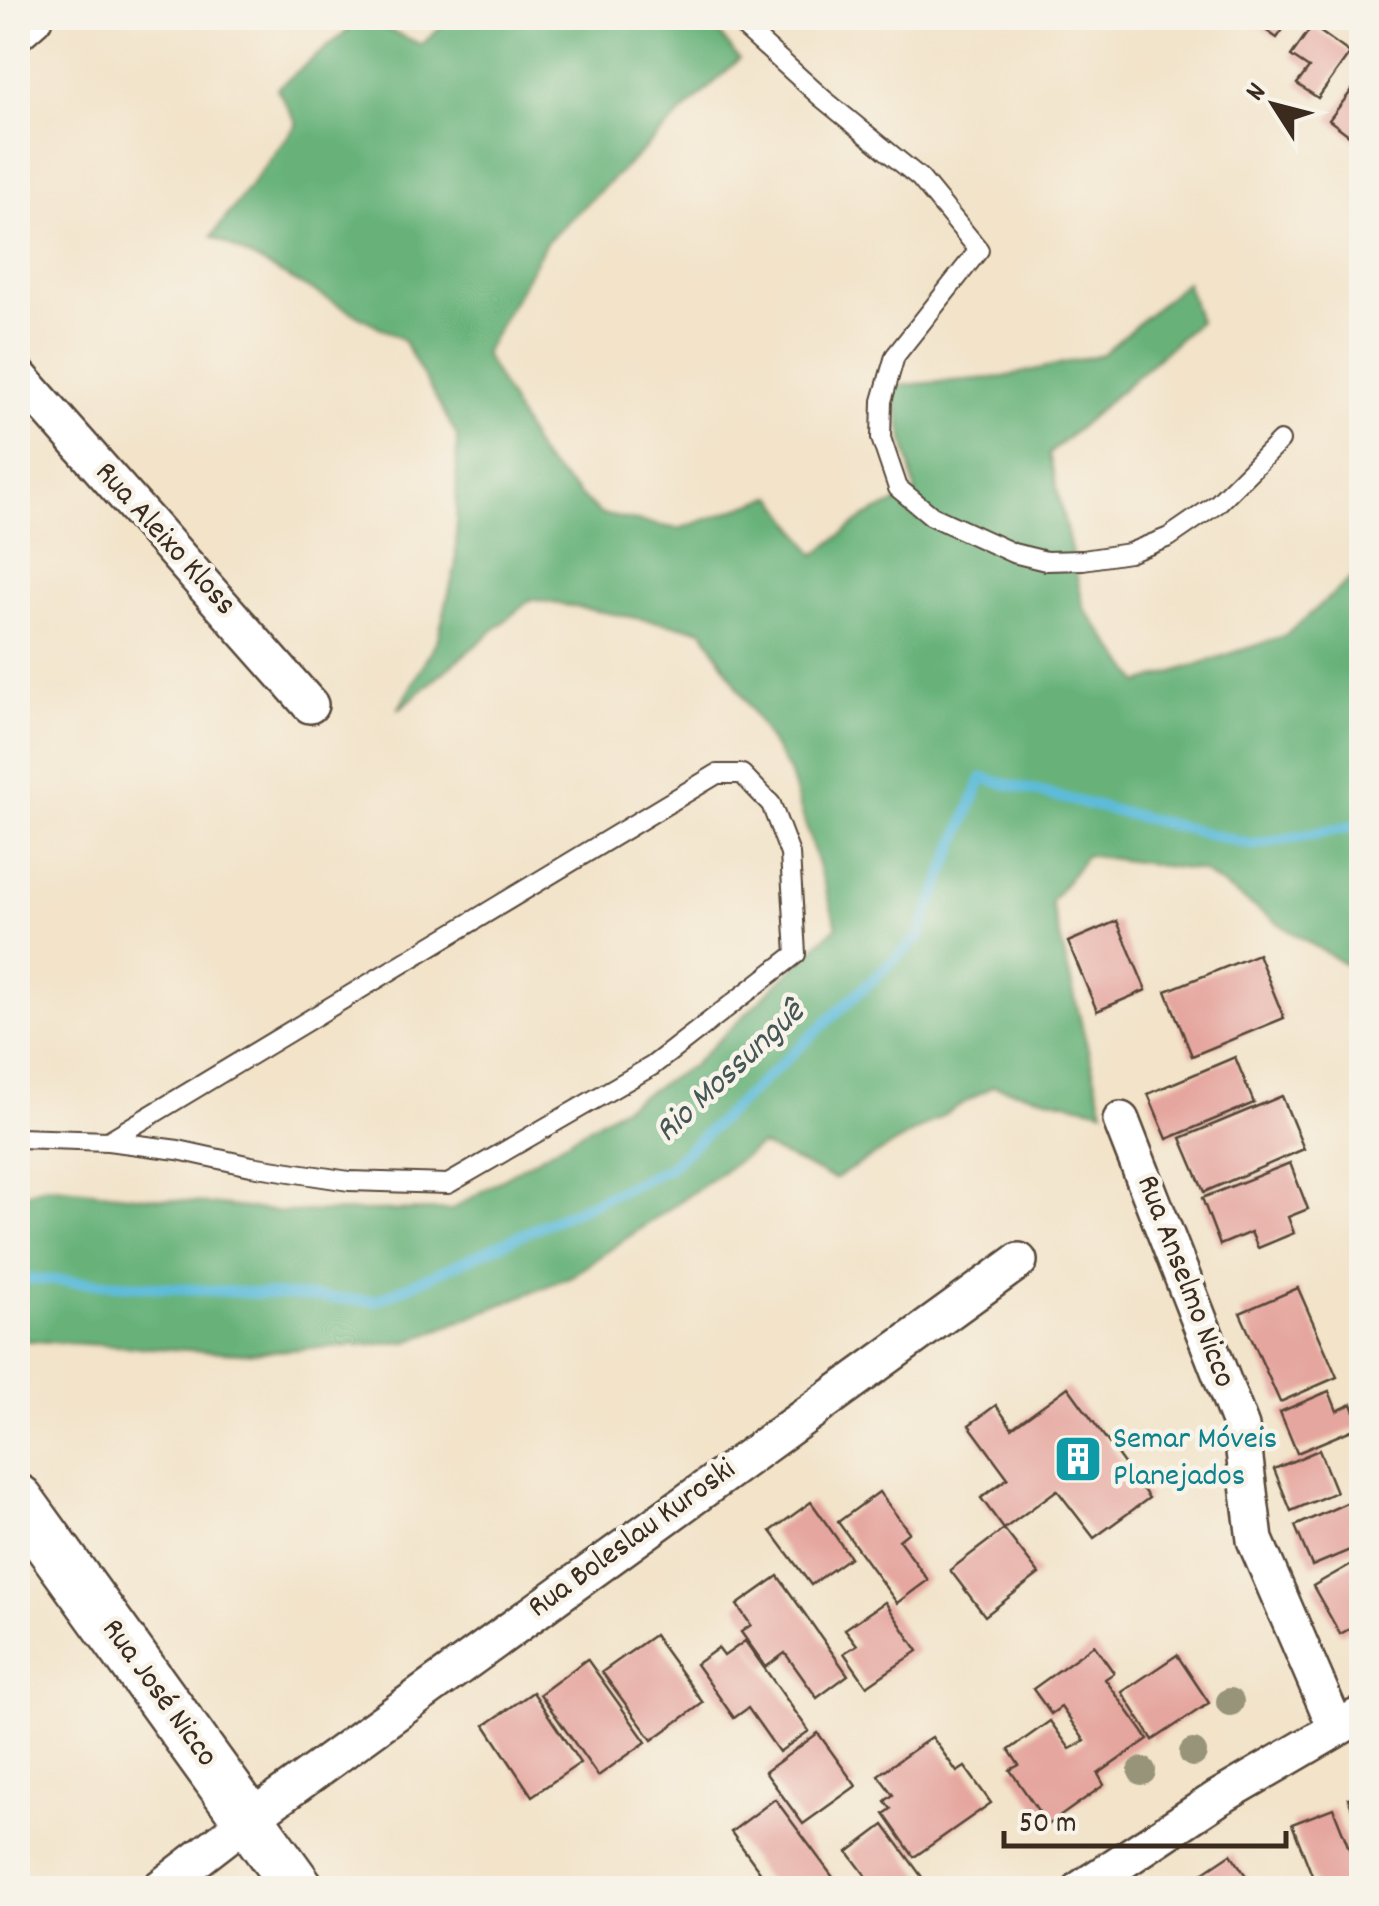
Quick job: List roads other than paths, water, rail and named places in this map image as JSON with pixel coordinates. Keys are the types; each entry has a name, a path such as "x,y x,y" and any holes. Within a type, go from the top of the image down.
{"street":[{"path":"18,32 34,18"},
{"name":"Rua Aleixo Kloss","path":"18,375 310,704"},
{"name":"Rua Anselmo Nicco","path":"1121,1120 1241,1427 1255,1540 1349,1721"},
{"name":"Rua Boleslau Kuroski","path":"160,1888 248,1820 1019,1261"},
{"name":"Rua José Nicco","path":"18,1500 248,1820 282,1883"},
{"path":"1082,1888 1218,1798 1349,1721"}],"lane":[{"path":"734,18 822,98 920,178 979,250 895,356 882,400 881,438 898,488 932,516 1014,552 1046,561 1129,554 1169,537 1217,504 1280,442"},
{"path":"18,1138 108,1141 178,1150 349,1181 448,1184 652,1066 796,954 790,854 771,804 742,774 716,774 108,1141"}],"waterway":[{"name":"Rio Mossunguê","path":"18,1278 375,1301 667,1169 919,937 982,778 1253,845 1362,825"}],"place":[{"name":"Semar Móveis Planejados","path":"1078,1459"}]}
